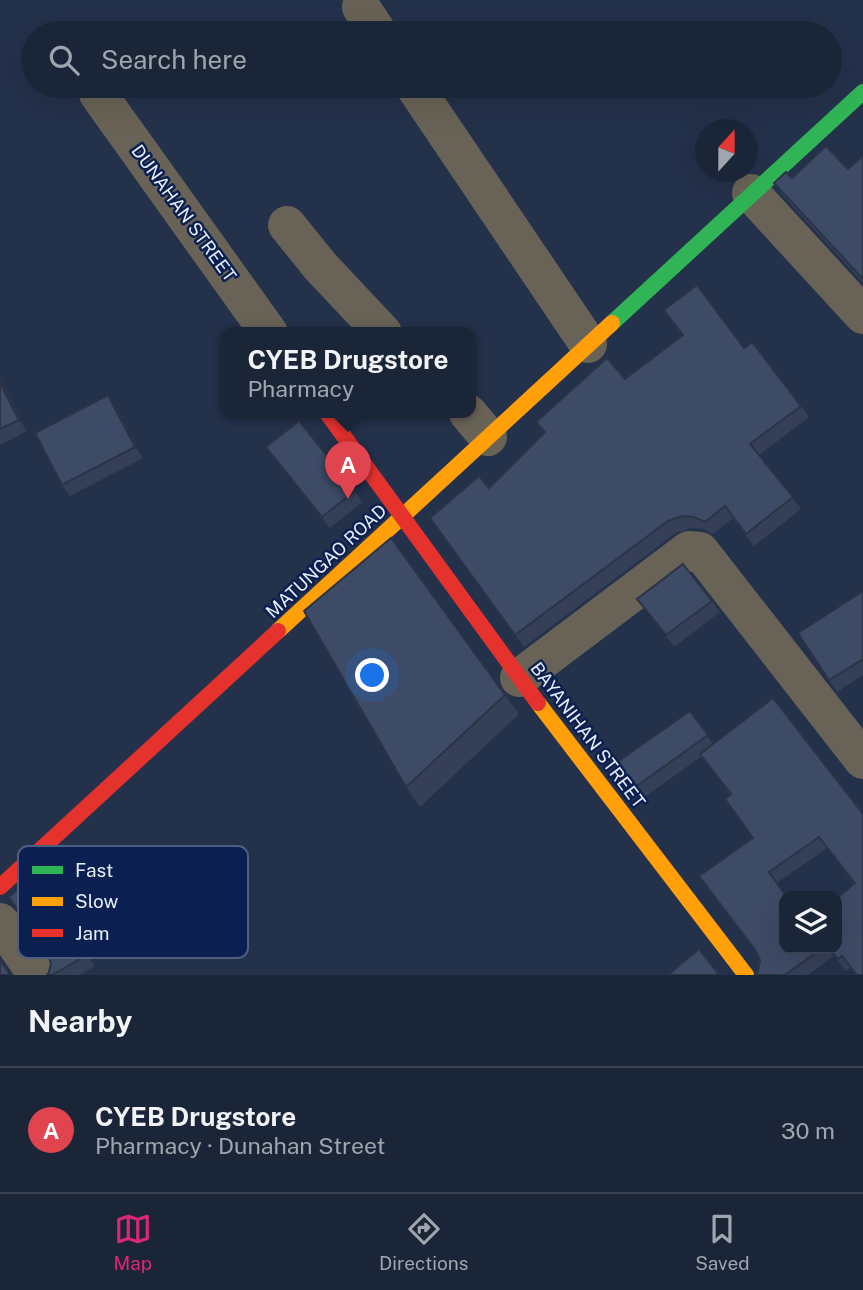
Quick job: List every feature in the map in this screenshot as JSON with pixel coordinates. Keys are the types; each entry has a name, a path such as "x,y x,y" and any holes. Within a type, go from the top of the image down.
{"main road":[{"name":"MATUNGAO ROAD","path":"45,846 402,517 478,425 588,344 863,92"},
{"path":"331,418 402,517"},
{"name":"BAYANIHAN STREET","path":"402,517 519,678 746,975"},
{"name":"MATUNGAO ROAD","path":"0,887 18,870"}],"street":[{"name":"DUNAHAN STREET","path":"101,98 265,327"},
{"path":"422,98 588,344"},
{"path":"751,193 863,315"},
{"path":"287,225 320,266 377,327"},
{"path":"519,678 689,550 700,551 863,760"},
{"path":"0,922 18,948"},
{"path":"25,958 37,975"}],"building":[{"path":"826,146 848,169 863,156 863,279 774,183 786,172 792,178"},
{"path":"697,285 744,348 752,342 801,406 750,444 793,497 746,534 725,506 705,522 683,516 668,521 515,635 430,518 479,476 489,488 545,432 536,422 607,358 625,379 683,335 664,310"},
{"path":"0,383 19,420 0,429"},
{"path":"108,395 135,447 62,485 35,433"},
{"path":"299,421 355,491 322,517 266,447"},
{"path":"391,538 505,695 406,787 304,611"},
{"path":"683,564 712,601 666,635 637,599"},
{"path":"863,591 863,659 829,680 798,633"},
{"path":"773,698 863,814 863,975 857,975 842,956 838,959 834,954 842,954 842,894 855,883 819,837 769,872 782,891 779,891 779,954 814,954 785,975 756,975 760,960 756,951 699,876 753,838 725,799 731,794 700,754"},
{"path":"690,711 708,735 634,788 616,763"},
{"path":"18,889 18,910 9,897"},
{"path":"699,949 719,975 668,975"},
{"path":"49,958 82,958 52,975 47,975 51,963"},
{"path":"0,960 10,975 0,975"}],"traffic: fast":[{"path":"612,323 863,92"}],"traffic: slow":[{"path":"278,631 612,323"},
{"path":"538,703 746,975"}],"traffic: jam":[{"path":"331,418 538,703"},
{"path":"45,846 278,631"},
{"path":"0,887 18,870"}],"place":[{"name":"CYEB Drugstore","path":"348,499"}]}
